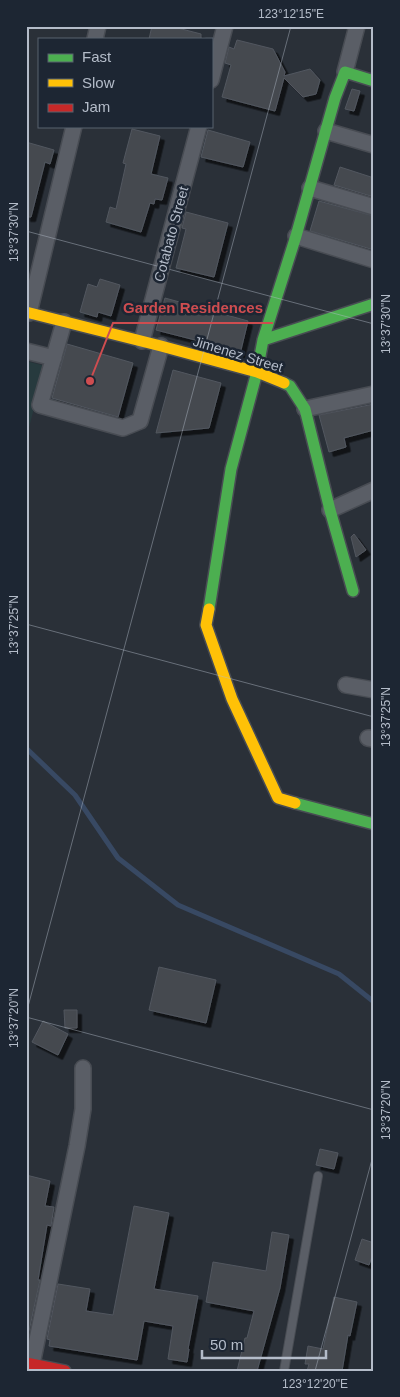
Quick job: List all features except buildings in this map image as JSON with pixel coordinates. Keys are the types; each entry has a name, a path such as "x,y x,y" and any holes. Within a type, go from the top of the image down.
{"street":[{"path":"212,76 225,26"},
{"path":"356,26 345,72 335,98 264,340 231,469 206,625 232,699 278,798 374,824"},
{"path":"345,72 374,81"},
{"path":"28,313 74,128"},
{"name":"Cotabato Street","path":"142,341 198,128"},
{"path":"326,131 374,145"},
{"path":"310,188 374,207"},
{"path":"296,236 374,260"},
{"path":"264,340 374,304"},
{"name":"Jimenez Street","path":"28,313 257,372 290,386 305,409 330,510 353,591"},
{"path":"64,322 40,404 123,428 140,421 161,346"},
{"path":"26,350 54,358"},
{"path":"305,409 374,394"},
{"path":"330,510 374,490"},
{"path":"346,685 374,690"},
{"path":"66,1371 29,1364 77,1146 83,1109 83,1068"}],"lane":[{"path":"284,1371 318,1176"}],"green space":[{"path":"26,361 45,366 26,439"}],"waterway":[{"path":"26,748 75,795 118,858 178,905 339,974 374,1002"}],"traffic: fast":[{"path":"263,340 296,236 335,98 345,72 374,81"},
{"path":"209,609 231,469 257,372 263,340 374,304"},
{"path":"284,383 290,386 305,409 330,510 353,591"},
{"path":"295,803 374,824"}],"traffic: slow":[{"path":"26,312 257,372 284,383"},
{"path":"209,609 206,625 232,699 278,798 295,803"}],"traffic: jam":[{"path":"26,1363 65,1371"}],"place":[{"name":"Garden Residences","path":"90,381"}]}
